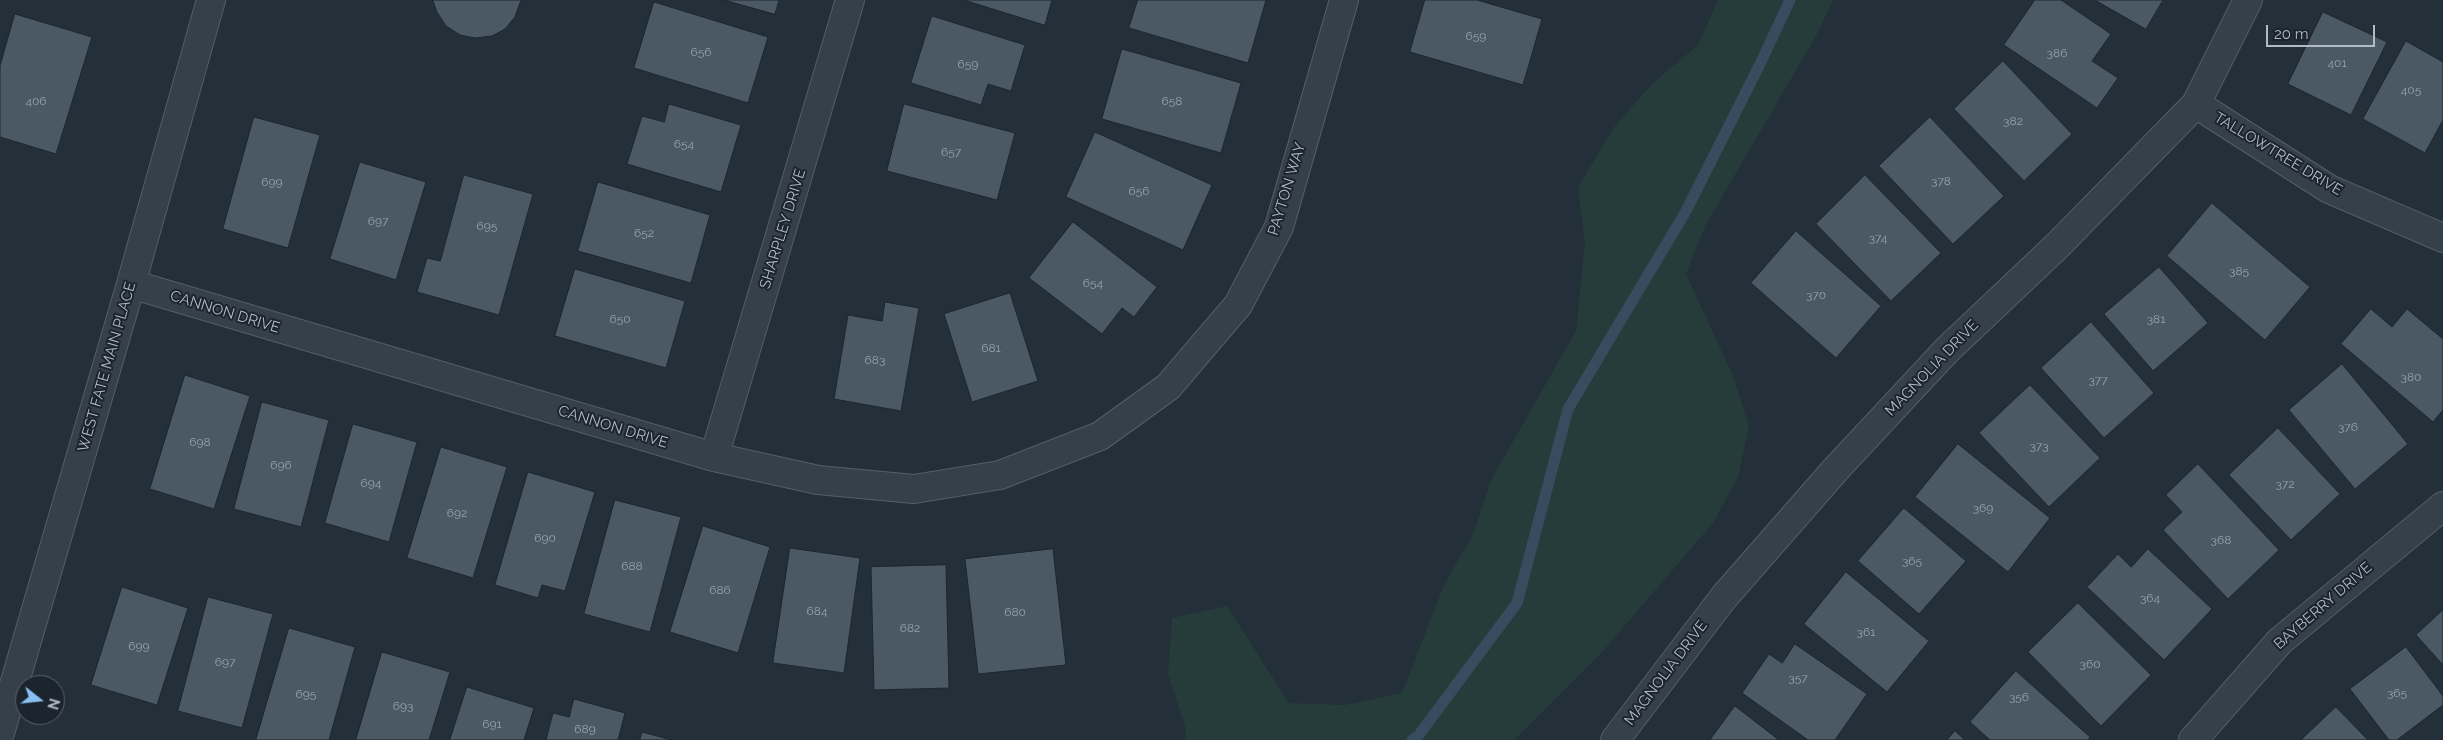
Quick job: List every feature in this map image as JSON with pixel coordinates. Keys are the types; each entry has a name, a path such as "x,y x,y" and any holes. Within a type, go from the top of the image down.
{"street":[{"name":"WEST FATE MAIN PLACE","path":"0,733 131,284 211,0"},
{"name":"SHARPLEY DRIVE","path":"714,457 850,0"},
{"name":"PAYTON WAY","path":"1100,436 1168,387 1238,306 1279,227 1344,0"},
{"name":"MAGNOLIA DRIVE","path":"1615,740 1724,597 1836,469 1947,350 2056,246 2196,104 2248,0"},
{"name":"TALLOWTREE DRIVE","path":"2196,104 2329,189 2443,238"},
{"name":"CANNON DRIVE","path":"131,284 714,457 818,480 914,489 1000,475 1100,436"},
{"name":"BAYBERRY DRIVE","path":"2193,740 2280,641 2443,506"}],"green space":[{"path":"1718,0 1833,0 1816,36 1705,226 1686,274 1733,376 1749,426 1738,477 1713,523 1603,651 1514,740 1185,740 1186,730 1168,674 1172,618 1227,606 1289,703 1345,705 1402,693 1444,585 1473,534 1491,480 1576,331 1585,243 1578,187 1615,126 1653,83 1698,45"}],"building":[{"path":"433,0 521,0 515,17 505,29 492,36 475,38 460,35 446,26 437,12"},
{"path":"724,0 779,0 775,14"},
{"path":"964,0 1052,0 1045,25"},
{"path":"1138,0 1266,0 1248,63 1129,28"},
{"path":"1425,0 1477,0 1542,19 1523,85 1410,52"},
{"path":"2035,0 2061,0 2111,34 2092,61 2118,78 2097,108 2004,45"},
{"path":"2095,0 2163,0 2146,29"},
{"path":"654,2 768,37 748,103 634,68"},
{"path":"2323,12 2387,42 2351,115 2288,84"},
{"path":"15,14 92,37 56,154 0,137 0,66"},
{"path":"932,16 1025,45 1011,91 988,84 981,105 911,83"},
{"path":"2406,41 2443,62 2443,120 2425,153 2363,119"},
{"path":"1122,49 1241,83 1221,153 1102,119"},
{"path":"2003,61 2072,134 2024,181 1954,109"},
{"path":"669,104 741,125 721,192 627,164 642,116 664,122"},
{"path":"904,104 1015,133 997,200 887,171"},
{"path":"254,117 320,135 288,248 223,229"},
{"path":"1930,117 2004,196 1953,244 1879,166"},
{"path":"1095,132 1212,185 1183,250 1066,197"},
{"path":"360,162 426,182 396,280 330,259"},
{"path":"464,175 533,194 499,315 417,292 427,258 440,261"},
{"path":"1865,175 1941,253 1891,301 1816,224"},
{"path":"598,182 710,215 691,283 578,251"},
{"path":"2212,203 2310,287 2265,340 2167,256"},
{"path":"1073,222 1157,287 1134,317 1122,308 1102,334 1029,278"},
{"path":"1796,231 1881,306 1836,358 1751,283"},
{"path":"2159,267 2208,323 2153,371 2104,314"},
{"path":"575,269 685,301 666,368 555,336"},
{"path":"1010,293 1038,381 972,402 944,314"},
{"path":"885,302 919,308 901,411 834,399 848,315 882,321"},
{"path":"2371,309 2392,327 2407,309 2443,339 2443,410 2433,422 2341,344"},
{"path":"2091,322 2154,393 2104,438 2041,368"},
{"path":"2342,364 2408,444 2355,489 2289,410"},
{"path":"185,375 250,396 214,509 150,489"},
{"path":"2030,385 2100,458 2049,507 1979,433"},
{"path":"262,402 329,420 301,527 234,509"},
{"path":"353,424 417,442 389,542 325,523"},
{"path":"2278,428 2340,494 2291,540 2229,475"},
{"path":"1958,444 2050,518 2008,572 1915,497"},
{"path":"441,447 507,467 473,578 407,558"},
{"path":"2198,464 2279,550 2228,599 2163,530 2182,512 2166,495"},
{"path":"528,472 595,492 565,591 542,585 538,598 495,585"},
{"path":"615,500 681,517 650,632 584,614"},
{"path":"1904,508 1966,561 1919,614 1858,561"},
{"path":"703,526 770,547 738,653 670,632"},
{"path":"790,548 860,558 844,673 773,663"},
{"path":"1053,549 1066,665 978,674 965,559"},
{"path":"2148,549 2212,609 2164,660 2087,587 2118,554 2131,567"},
{"path":"946,565 949,688 874,690 871,567"},
{"path":"1846,572 1929,641 1887,692 1804,624"},
{"path":"122,587 188,608 157,705 91,685"},
{"path":"208,597 273,614 242,728 178,711"},
{"path":"2078,603 2151,675 2101,726 2028,652"},
{"path":"2443,610 2443,665 2416,635"},
{"path":"289,628 355,647 329,740 256,740"},
{"path":"1795,644 1867,694 1835,740 1808,740 1742,693 1769,654 1782,663"},
{"path":"2406,647 2443,696 2443,705 2397,740 2389,740 2350,689"},
{"path":"382,652 450,672 429,740 356,740"},
{"path":"2016,671 2090,737 2088,740 1990,740 1970,722"},
{"path":"467,687 534,708 524,740 450,740"},
{"path":"574,699 625,713 618,740 546,740 553,713 569,717"},
{"path":"1735,706 1779,740 1710,740"},
{"path":"2336,707 2368,740 2301,740"},
{"path":"1955,731 1965,740 1947,740"},
{"path":"642,732 672,740 640,740"}],"waterway":[{"path":"1412,740 1418,736 1517,603 1568,409 1686,211 1790,0"}]}
